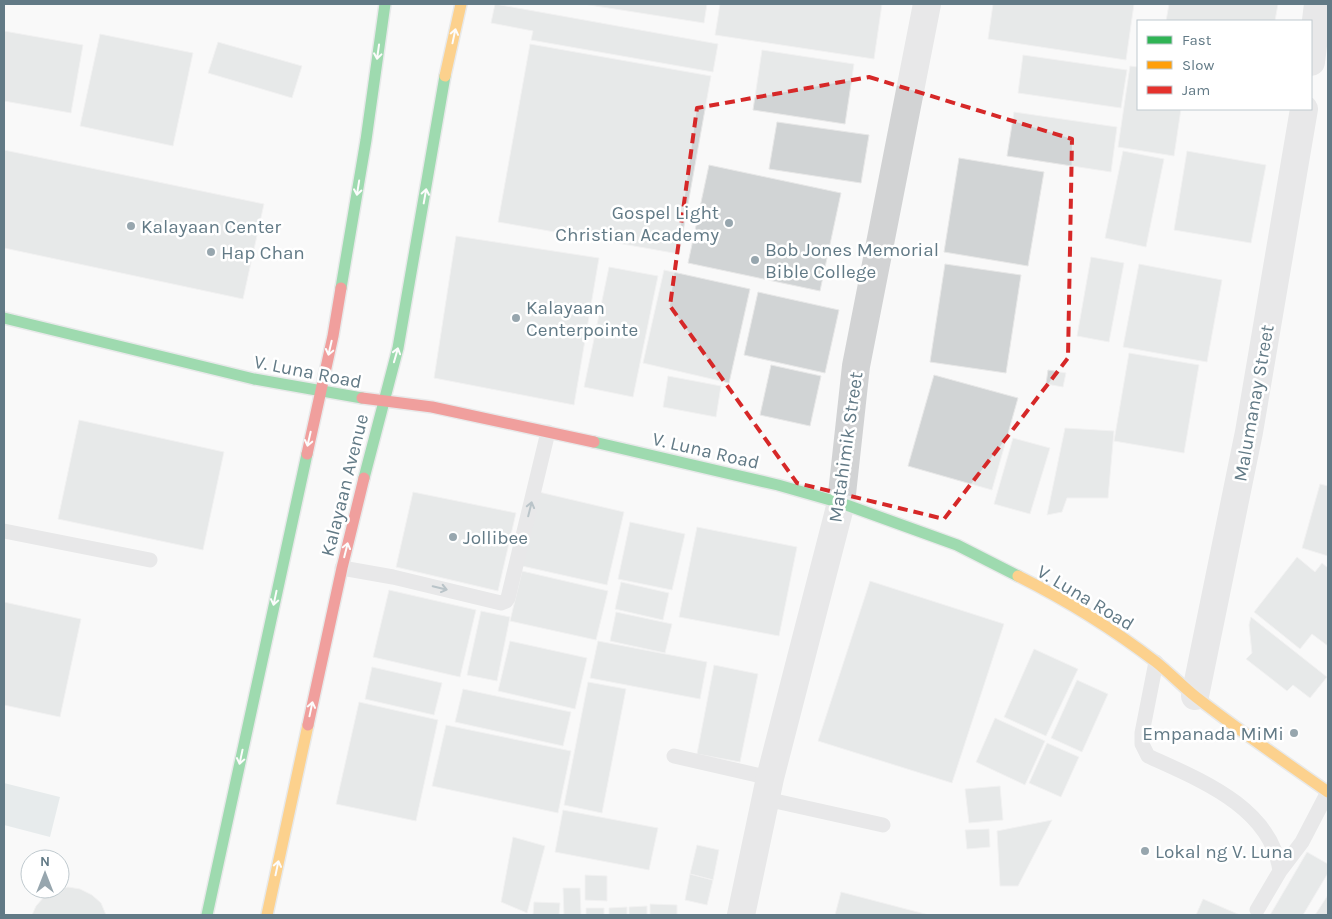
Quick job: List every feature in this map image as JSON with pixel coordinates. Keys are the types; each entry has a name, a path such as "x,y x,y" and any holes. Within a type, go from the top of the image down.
{"main road":[{"path":"207,915 333,336 353,221 386,4"},
{"name":"Kalayaan Avenue","path":"267,915 342,568 398,348 446,73 461,4"},
{"name":"V. Luna Road","path":"4,318 254,379 383,402 432,407 646,453 778,485 841,503 957,545 1054,594 1156,662 1195,696 1328,792"}],"street":[{"name":"Matahimik Street","path":"741,915 768,788 841,503 856,366 926,4"},
{"path":"1312,54 1318,4"},
{"name":"Malumanay Street","path":"1195,696 1249,432 1304,110"}],"lane":[{"path":"342,568 393,577 502,603 506,601 548,432"},
{"path":"4,531 150,560"},
{"path":"1156,662 1142,733 1142,744 1148,756 1205,783 1245,809 1259,824 1278,859 1280,871"},
{"path":"674,756 883,825"},
{"path":"1256,910 1280,871 1302,842 1328,792"}],"highlighted area":[{"path":"869,77 1072,139 1068,358 944,519 797,483 670,306 697,108"}],"shaded area":[{"path":"4,783 60,797 50,837 4,825"}],"building":[{"path":"495,4 718,44 713,72 531,40 533,31 491,23"},
{"path":"583,4 707,4 704,23"},
{"path":"720,4 882,4 874,59 715,35"},
{"path":"993,4 1134,4 1126,60 988,39"},
{"path":"1169,4 1278,4 1275,20 1166,20"},
{"path":"4,31 83,45 71,113 4,101"},
{"path":"100,34 193,53 173,146 80,126"},
{"path":"218,42 302,66 292,98 208,73"},
{"path":"530,44 711,76 679,254 498,222"},
{"path":"762,50 854,64 845,124 753,110"},
{"path":"1023,55 1127,70 1121,108 1018,93"},
{"path":"1130,66 1137,67 1137,110 1181,110 1174,156 1118,147"},
{"path":"1014,112 1117,127 1111,172 1007,156"},
{"path":"777,122 869,135 861,183 769,169"},
{"name":"Kalayaan Center","path":"4,150 264,204 243,299 4,248"},
{"path":"1123,151 1164,159 1146,247 1105,238"},
{"path":"1187,151 1266,165 1251,243 1174,230"},
{"path":"959,158 1044,172 1028,266 944,252"},
{"path":"709,165 841,193 820,291 688,263"},
{"name":"Kalayaan Centerpointe","path":"456,236 599,258 574,405 434,378"},
{"path":"1091,257 1124,263 1109,342 1077,336"},
{"path":"945,264 1021,275 1006,373 930,362"},
{"path":"1139,264 1222,280 1207,362 1123,347"},
{"path":"609,267 658,276 633,397 584,387"},
{"path":"664,270 750,289 729,383 643,363"},
{"path":"758,292 839,310 825,373 744,355"},
{"path":"1129,353 1199,365 1184,453 1114,441"},
{"path":"771,365 821,376 810,426 760,415"},
{"path":"1048,370 1066,373 1063,387 1046,384"},
{"path":"934,375 1018,398 992,490 908,466"},
{"path":"668,376 721,386 716,417 663,407"},
{"path":"79,420 224,452 203,550 58,519"},
{"path":"1065,428 1114,431 1108,498 1067,498 1062,512 1047,515"},
{"path":"1013,438 1050,448 1030,514 994,504"},
{"path":"1320,484 1328,486 1328,556 1302,548"},
{"path":"413,492 516,513 498,591 396,567"},
{"path":"539,492 624,512 607,585 522,566"},
{"path":"630,522 685,534 672,590 618,579"},
{"path":"697,527 797,547 779,636 679,617"},
{"path":"1297,557 1315,572 1322,563 1328,568 1328,646 1312,634 1300,649 1254,612"},
{"path":"522,571 608,591 596,640 510,621"},
{"path":"870,581 1004,624 952,783 818,741"},
{"path":"621,582 669,593 663,620 615,609"},
{"path":"389,590 476,610 460,677 373,657"},
{"path":"4,602 81,619 60,717 4,705"},
{"path":"481,611 510,617 497,681 467,675"},
{"path":"616,612 672,624 665,653 610,641"},
{"path":"1251,617 1327,677 1310,698 1293,685 1287,691 1246,659 1252,653 1249,625"},
{"path":"510,641 587,658 575,709 498,691"},
{"path":"598,641 707,662 700,699 590,678"},
{"path":"1034,649 1078,669 1046,736 1004,717"},
{"path":"714,665 758,674 740,762 697,754"},
{"path":"372,667 442,683 434,715 365,699"},
{"path":"1077,680 1108,694 1082,752 1051,738"},
{"path":"588,682 626,689 602,813 564,805"},
{"path":"463,689 571,712 563,746 455,722"},
{"path":"359,702 438,720 416,821 336,804"},
{"path":"995,718 1045,741 1025,785 976,762"},
{"path":"446,725 571,751 558,813 432,786"},
{"path":"1047,743 1079,757 1061,797 1029,783"},
{"path":"1000,786 1003,820 969,823 965,789"},
{"path":"563,810 658,828 649,870 555,852"},
{"path":"1052,820 1018,886 1000,886 997,831"},
{"path":"989,829 990,847 967,849 965,830"},
{"path":"513,837 545,846 527,913 501,902"},
{"path":"697,845 719,850 713,880 690,874"},
{"path":"1307,852 1328,864 1328,873 1303,915 1270,915"},
{"path":"690,874 713,880 707,905 685,900"},
{"path":"585,875 607,876 607,901 585,900"},
{"path":"70,887 80,889 92,895 101,903 106,915 32,915 42,899 70,899"},
{"path":"563,888 580,888 581,915 564,915"},
{"path":"841,892 929,915 835,915"},
{"path":"1328,895 1328,915 1315,915"},
{"path":"1203,899 1240,915 1196,915"},
{"path":"534,902 560,903 559,915 533,915"},
{"path":"650,904 677,905 677,915 650,915"},
{"path":"647,906 647,915 629,915 629,907"},
{"path":"627,907 627,915 609,915 609,908"},
{"path":"586,908 604,908 604,915 586,915"}],"traffic: fast":[{"path":"341,288 366,140 385,4"},
{"path":"364,478 398,348 445,76"},
{"path":"4,318 254,379 362,398"},
{"path":"594,442 778,485 841,503 957,545 1018,576"},
{"path":"207,915 307,454"}],"traffic: slow":[{"path":"445,76 461,4"},
{"path":"1018,576 1071,605 1123,638 1156,662 1212,709 1328,792"},
{"path":"267,915 308,725"}],"traffic: jam":[{"path":"307,454 333,336 341,288"},
{"path":"362,398 432,407 594,442"},
{"path":"308,725 342,568 364,478"}],"place":[{"name":"Gospel Light Christian Academy","path":"729,223"},
{"name":"Kalayaan Center","path":"131,226"},
{"name":"Hap Chan","path":"211,252"},
{"name":"Bob Jones Memorial Bible College","path":"755,260"},
{"name":"Kalayaan Centerpointe","path":"516,318"},
{"name":"Jollibee","path":"453,537"},
{"name":"Empanada MiMi","path":"1294,733"},
{"name":"Lokal ng V. Luna","path":"1145,851"}]}
